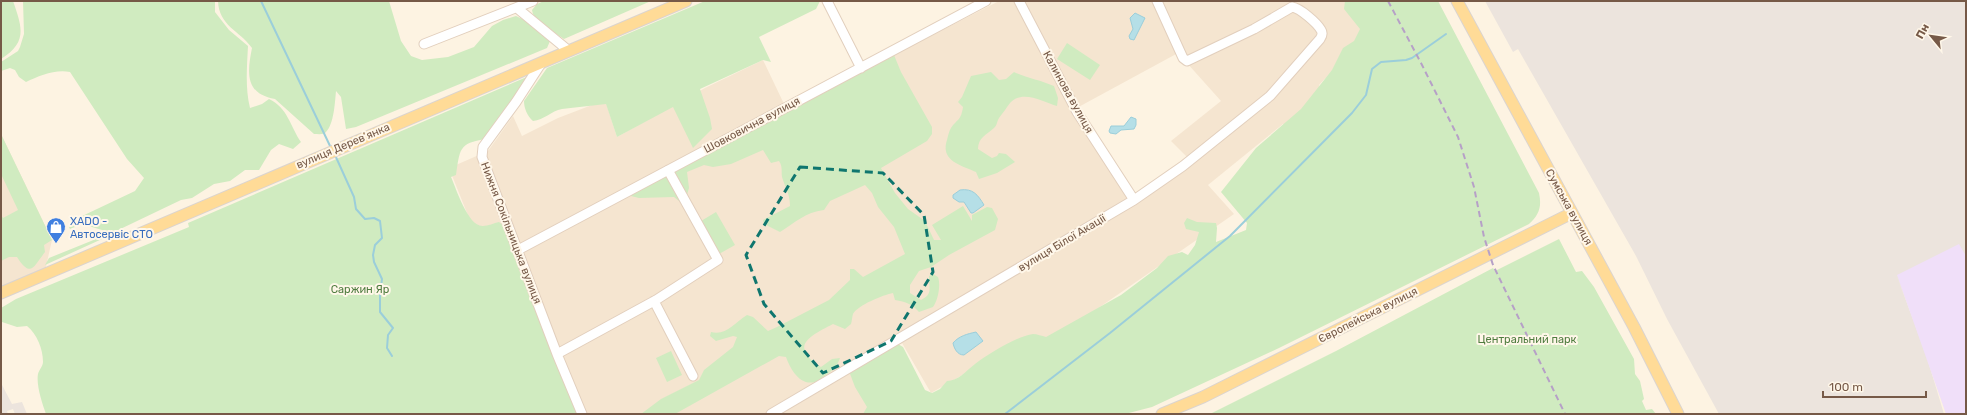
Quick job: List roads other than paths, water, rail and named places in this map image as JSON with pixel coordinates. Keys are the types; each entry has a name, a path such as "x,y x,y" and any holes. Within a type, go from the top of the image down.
{"main road":[{"name":"вулиця Дерев’янка","path":"1,293 408,118 686,1"},
{"name":"Сумська вулиця","path":"1457,1 1634,327 1678,414"},
{"name":"Європейська вулиця","path":"1162,414 1203,397 1489,253 1572,213"}],"street":[{"path":"424,44 533,1"},
{"path":"826,1 861,68"},
{"path":"964,1 968,10"},
{"name":"Шовковична вулиця","path":"518,250 861,68 898,50 986,1"},
{"name":"Калинова вулиця","path":"1019,1 1076,112 1134,200"},
{"name":"вулиця Білої Акації","path":"771,414 1134,200 1184,166 1282,85 1322,35 1321,30 1300,10 1292,8 1254,30 1190,61 1187,61 1183,58 1157,1"},
{"path":"517,8 569,51"},
{"name":"Нижня Сокільницька вулиця","path":"542,62 520,96 483,147 482,157 557,354 582,414"},
{"path":"557,354 654,301 718,260 668,170"},
{"path":"654,301 693,376"}],"water":[{"path":"1135,13 1145,18 1134,40 1130,39 1129,36 1133,29 1130,18"},
{"path":"1131,117 1136,119 1134,129 1121,130 1116,134 1110,133 1109,131 1111,126 1124,126"},
{"path":"960,190 972,191 980,198 984,205 971,213 964,202 959,202 953,198 953,195"},
{"path":"976,332 983,341 964,355 958,353 953,343 961,337"}],"waterway":[{"path":"261,1 331,148"},
{"path":"1005,414 1110,333 1230,236 1352,113 1366,95 1372,69 1381,62 1406,60 1412,58 1446,34"},
{"path":"335,155 354,197 356,209 365,219 374,218 380,221 382,238 375,245 373,255 374,262 382,279 380,312 393,328 388,335 387,348 392,356"}],"railway":[{"path":"1388,1 1458,137 1474,187 1484,237 1493,265 1565,414"}],"place":[{"name":"XADO - Автосервіс СТО","path":"56,244"}],"park label":[{"name":"Саржин Яр","path":"360,289"},
{"name":"Центральний парк","path":"1527,339"}]}
